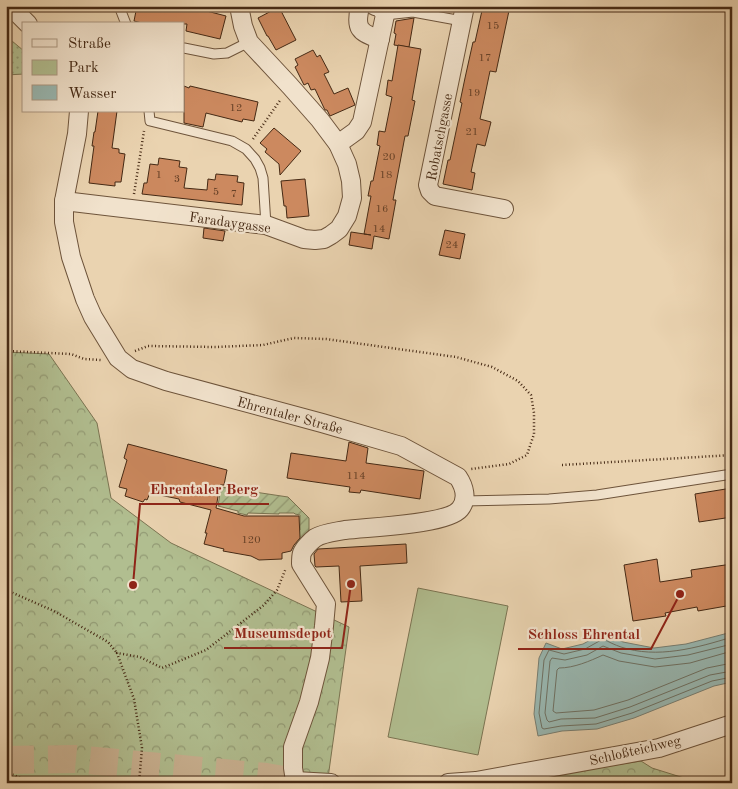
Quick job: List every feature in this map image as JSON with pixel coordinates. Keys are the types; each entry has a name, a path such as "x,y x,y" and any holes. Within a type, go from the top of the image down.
{"street":[{"path":"10,6 26,22"},
{"name":"Faradaygasse","path":"64,201 266,225 304,239 324,239 339,229 347,216 352,198 347,164 338,144 320,120 249,42 239,6"},
{"path":"367,6 360,6 357,18 358,25 366,35 380,39"},
{"path":"338,144 356,131 362,122 380,39 380,10"},
{"name":"Robatschgasse","path":"463,14 428,185 430,191 435,196 504,209"},
{"name":"Ehrentaler Straße","path":"79,112 78,134 64,201 64,222 71,257 85,300 92,317 118,358 132,370 166,381 401,446 458,477 465,493 464,501"},
{"path":"331,783 294,782 293,747 309,702 320,658 326,604 301,564 303,552 316,538 330,532 438,520 460,509 464,501"},
{"name":"Schloßteichweg","path":"448,783 476,781 659,748 732,724"}],"lane":[{"path":"119,6 125,22"},
{"path":"380,10 463,14"},
{"path":"185,48 214,54 227,53 249,42"},
{"path":"149,112 150,121 232,141 246,149 258,164 263,178 266,225"},
{"path":"464,501 549,499 597,495 732,474"}],"path":[{"path":"246,149 290,86"},
{"path":"132,209 145,126 150,121"},
{"path":"6,350 71,354 84,359 104,361 118,358 148,346 235,347 264,345 294,338 326,339 456,357 492,368 518,380 531,395 534,413 534,434 527,455 509,464 479,469 447,471"},
{"path":"562,465 732,455"},
{"path":"117,653 140,658 162,668 206,650 264,605 277,590 286,570"},
{"path":"6,590 62,615 108,642 117,653 134,699 142,748 139,783"},
{"path":"6,772 33,783"}],"green space":[{"path":"6,36 22,49 22,74 6,75"},
{"path":"6,352 49,354 97,423 111,498 171,543 349,627 328,778 318,783 6,783"},
{"path":"221,487 288,497 309,518 309,530 297,546 296,532 300,530 300,515 294,513 248,513 247,515 218,506"},
{"path":"418,588 508,606 478,755 388,737"},
{"path":"641,761 652,768 684,778 692,783 499,783"}],"water":[{"path":"732,632 732,682 714,686 634,718 597,729 562,731 538,736 534,714 539,658 546,643 562,649 583,644 603,633 623,642 654,648 686,644"}],"building":[{"path":"137,6 170,6 190,11 191,7 226,16 220,39 186,31 187,24 185,22 134,21"},
{"path":"483,6 510,6 496,72 490,71 480,119 491,122 485,146 477,144 471,172 475,173 472,190 443,184 448,160 450,160 473,42 475,42"},
{"path":"279,7 296,40 276,50 258,18"},
{"path":"414,18 409,47 394,45 396,21"},
{"path":"398,45 421,49 412,100 415,101 408,136 405,136 393,200 396,200 389,239 374,236 372,249 349,245 351,232 364,234 371,196 368,196 380,146 377,145 379,131 385,132 392,97 386,95 388,80 392,81"},
{"path":"313,50 317,57 320,55 329,72 324,74 334,94 348,88 355,105 330,116 315,89 311,90 308,83 304,85 295,67 298,65 295,59"},
{"path":"185,86 258,102 254,121 243,119 242,122 206,113 203,127 184,123"},
{"path":"98,112 117,112 112,148 119,149 119,153 125,154 121,182 115,182 115,186 89,183"},
{"path":"274,128 301,151 280,175 279,164 265,152 267,149 260,143"},
{"path":"159,158 180,161 179,167 187,168 184,188 207,190 208,179 215,180 216,174 238,176 237,182 244,183 242,205 142,194 144,183 147,183 150,164 158,165"},
{"path":"305,179 309,216 287,218 281,181"},
{"path":"204,228 225,231 223,241 203,238"},
{"path":"445,230 465,234 460,259 439,255"},
{"path":"349,442 368,448 366,463 424,471 420,499 361,490 360,493 349,492 350,487 287,478 291,453 346,461"},
{"path":"128,444 227,470 224,485 220,485 216,508 244,516 299,516 300,538 291,551 282,553 282,559 259,560 251,556 223,551 224,549 204,544 211,510 180,502 179,499 150,493 147,500 145,499 143,502 125,496 127,489 119,487 127,460 124,458"},
{"path":"732,488 732,517 699,522 695,494"},
{"path":"406,544 407,563 360,566 362,601 341,602 339,566 315,566 314,554 318,549"},
{"path":"657,559 660,582 692,577 691,570 732,564 732,605 698,611 697,607 665,613 666,616 633,621 624,565"}],"tunnel":[{"path":"6,760 75,759 266,777 301,783"}],"place":[{"name":"Museumsdepot","path":"351,584"},
{"name":"Ehrentaler Berg","path":"133,585"},
{"name":"Schloss Ehrental","path":"680,594"}]}
